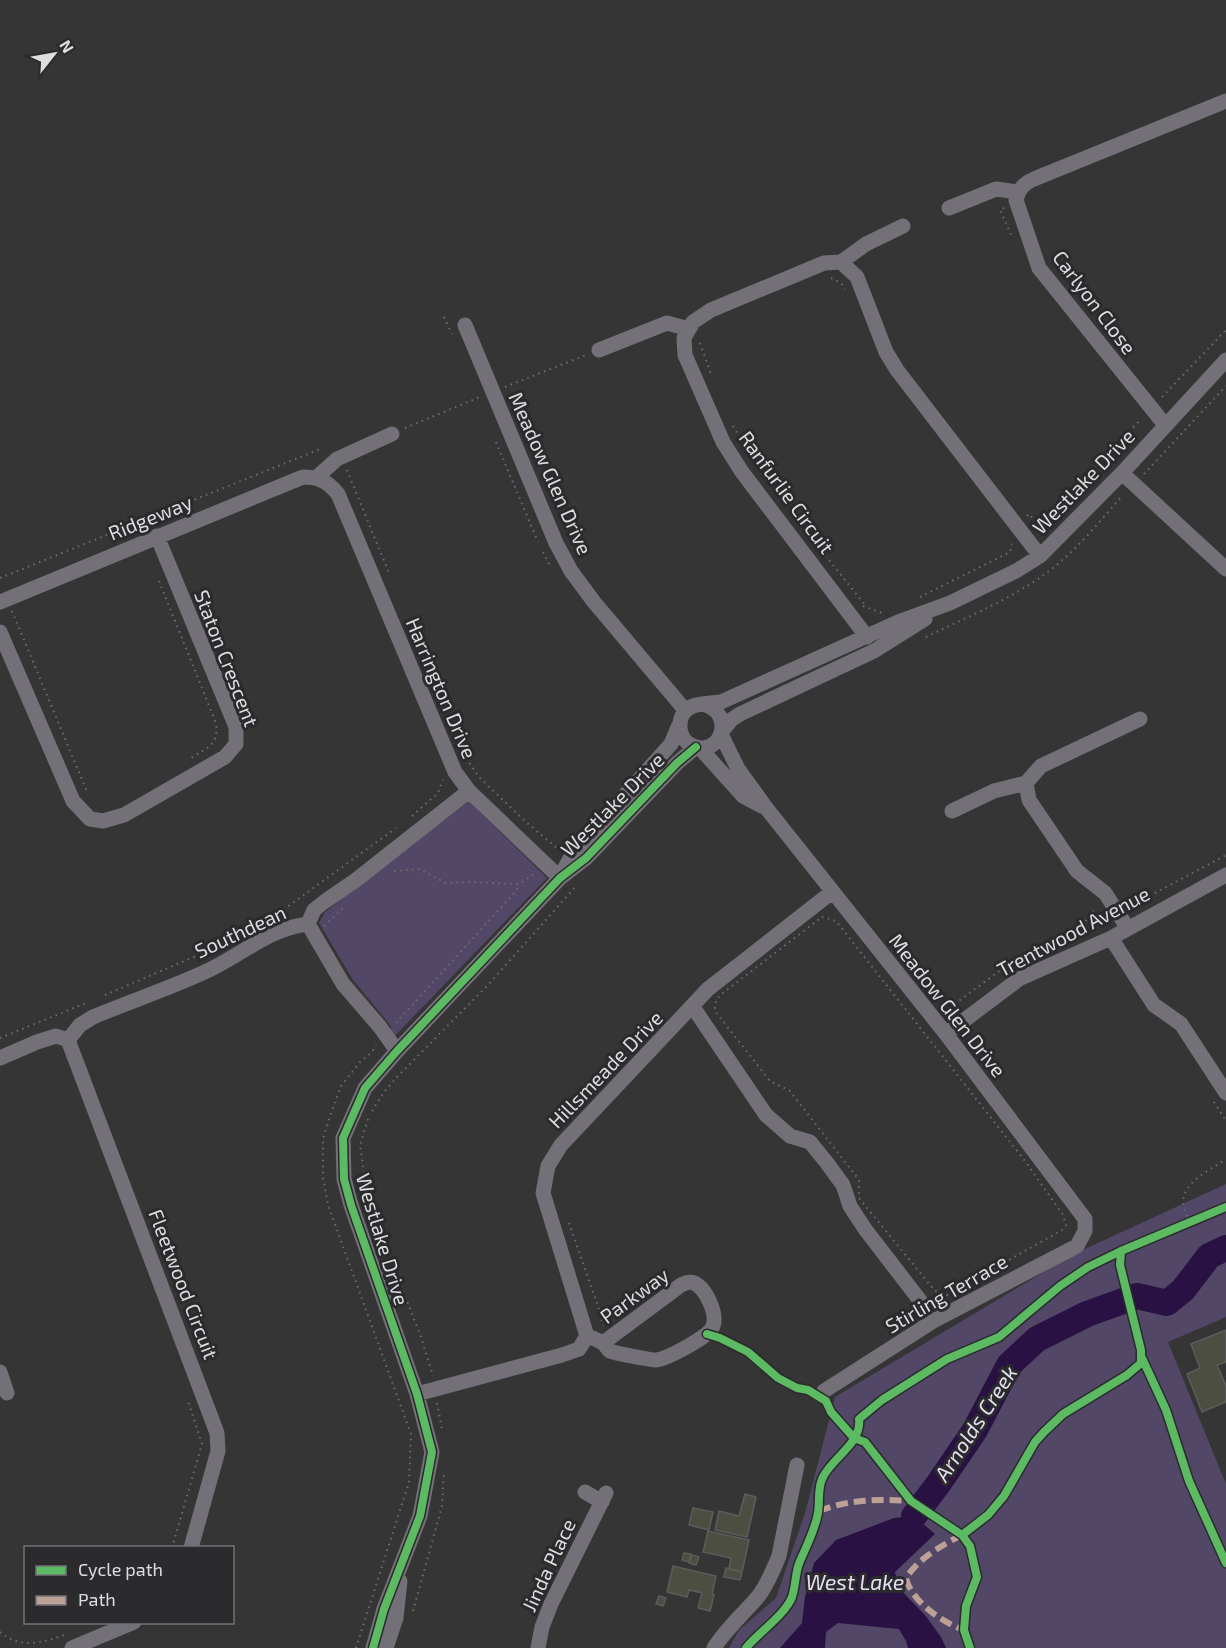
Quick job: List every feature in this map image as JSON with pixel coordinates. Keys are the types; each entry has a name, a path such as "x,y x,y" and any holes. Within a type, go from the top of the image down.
{"street":[{"path":"949,208 996,189 1017,196 1024,184 1034,179 1226,101"},
{"name":"Carlyon Close","path":"1017,196 1039,268 1165,425"},
{"path":"599,350 668,323 694,334 693,322 711,310 824,263 841,262 866,244 903,226"},
{"path":"841,262 857,277 886,352 897,370 1040,556"},
{"name":"Meadow Glen Drive","path":"465,325 556,543 571,571 682,718"},
{"name":"Ranfurlie Circuit","path":"694,334 684,338 685,355 723,442 742,472 867,637"},
{"name":"Westlake Drive","path":"702,704 721,702 898,622 950,603 1016,571 1040,556 1122,473 1226,360"},
{"name":"Ridgeway","path":"3,600 303,477 324,481 341,458 392,434"},
{"path":"1122,473 1226,569"},
{"name":"Harrington Drive","path":"324,481 338,494 453,769 469,791 560,878"},
{"name":"Staton Crescent","path":"0,632 73,801 90,819 103,821 124,815 225,757 236,744 236,728 157,536"},
{"name":"Westlake Drive","path":"722,732 731,720 740,714 874,651 950,603"},
{"path":"702,704 716,710 723,723 722,732 713,744 698,748 686,742 682,737 682,718 693,706 702,704"},
{"name":"Westlake Drive","path":"560,878 573,853 670,744 682,718"},
{"path":"952,811 994,791 1026,783 1041,766 1140,719"},
{"name":"Meadow Glen Drive","path":"722,732 738,769 827,896 945,1034 1073,1202 1085,1219 1085,1231"},
{"name":"Meadow Glen Drive","path":"698,748 743,796 767,809"},
{"name":"Westlake Drive","path":"373,1648 384,1609 420,1516 432,1452 417,1394 344,1179 343,1138 365,1088 397,1050 560,878 586,858 677,763 698,748"},
{"path":"1026,783 1029,800 1077,871 1105,893 1127,927"},
{"name":"Southdean","path":"68,1040 80,1025 93,1017 208,970 285,929 315,926 314,910 469,791"},
{"name":"Trentwood Avenue","path":"945,1034 1019,979 1111,938 1127,927 1226,875"},
{"name":"Hillsmeade Drive","path":"597,1340 543,1193 548,1166 561,1145 696,1012 708,989 827,896"},
{"path":"315,926 344,984 397,1050"},
{"path":"1111,938 1154,1005 1181,1024 1226,1093"},
{"path":"696,1012 766,1115 790,1136 810,1142 827,1163 843,1185 850,1206 865,1229 935,1320"},
{"path":"0,1058 56,1036 68,1040"},
{"name":"Fleetwood Circuit","path":"68,1040 218,1433 218,1451 191,1546"},
{"name":"Stirling Terrace","path":"824,1391 935,1320 1077,1246 1085,1231"},
{"name":"Parkway","path":"417,1394 579,1349 689,1282 704,1290 712,1310 714,1321 707,1334 666,1358 656,1360 610,1351 597,1340"},
{"path":"0,1373 8,1393"},
{"path":"714,1648 723,1634 758,1596 773,1570 779,1556 797,1466"},
{"name":"Jinda Place","path":"538,1648 542,1627 551,1604 604,1498 585,1492"},
{"name":"Westlake Drive","path":"386,1648 396,1618 404,1554"},
{"path":"72,1648 132,1624"}],"path":[{"path":"1014,242 1000,210 1017,196"},
{"path":"830,278 841,283 847,293"},
{"path":"914,600 1010,552 1012,540 1008,532 1015,523 1029,514 1034,520 1044,521 1226,330"},
{"path":"694,334 713,381"},
{"path":"392,434 599,350"},
{"path":"916,642 1016,593 1049,571 1073,550 1226,386"},
{"path":"731,423 758,468"},
{"path":"0,578 318,450 328,457 337,452 341,458 389,574"},
{"path":"135,524 141,543"},
{"path":"817,544 864,605 870,610 881,613 892,609"},
{"path":"156,574 216,723 218,735 213,744 187,761"},
{"path":"3,600 90,800"},
{"path":"850,615 864,605"},
{"path":"356,1648 409,1482 411,1434 328,1205 323,1178 323,1139 341,1086 361,1060 372,1052 384,1032 396,1023 516,891 519,884 537,872 557,848 479,777 466,758 442,781 438,793 410,818"},
{"path":"254,927 283,910 400,825"},
{"path":"1092,946 1084,930 1085,921 1089,914 1109,899 1120,897 1140,901 1226,855"},
{"path":"389,872 397,869 419,869 446,883 519,884"},
{"path":"444,1435 434,1390 434,1379 421,1338 377,1224 365,1180 360,1145 370,1115 384,1092 487,986 578,884"},
{"path":"827,896 832,919"},
{"path":"315,926 348,903"},
{"path":"822,917 832,919 851,939 1024,1161 1063,1215 1066,1225 1062,1230 947,1295 935,1292 859,1198 860,1180 790,1091 770,1081 715,1011 715,1004 719,996 822,917"},
{"path":"97,999 225,943"},
{"path":"0,1038 86,1003"},
{"path":"696,1012 715,1004"},
{"path":"1208,1094 1226,1121"},
{"path":"1189,1222 1183,1204 1186,1191 1200,1177 1226,1159"},
{"path":"1179,1227 1198,1218"},
{"path":"569,1223 602,1318 603,1330 597,1340"},
{"path":"173,1546 202,1444 185,1392"},
{"path":"410,1621 441,1506 444,1464"},
{"path":"0,1632 9,1643 34,1647 74,1631"}],"shaded area":[{"path":"469,801 547,878 390,1041 391,1026 353,980 319,923 325,912"},
{"path":"1226,1184 1226,1317 1168,1342 1226,1484 1226,1648 729,1648 739,1630 776,1598 805,1513 835,1397 1074,1254"}],"water":[{"name":"West Lake","path":"914,1516 935,1534 895,1572 899,1588 925,1615 946,1648 908,1648 899,1629 838,1623 826,1632 825,1648 780,1648 802,1623 805,1597 814,1563 836,1540 894,1518"}],"building":[{"path":"1226,1330 1226,1362 1217,1365 1226,1386 1226,1402 1202,1412 1187,1374 1200,1368 1191,1344"},
{"path":"745,1494 756,1497 747,1537 715,1530 719,1511 739,1516"},
{"path":"693,1508 713,1512 709,1530 689,1525"},
{"path":"708,1531 749,1540 742,1572 729,1569 731,1558 703,1552"},
{"path":"684,1553 691,1554 689,1562 682,1560"},
{"path":"692,1555 699,1557 696,1565 689,1563"},
{"path":"673,1566 716,1576 710,1611 698,1608 702,1593 689,1590 687,1597 667,1592"},
{"path":"726,1568 742,1572 740,1580 724,1577"},
{"path":"659,1596 666,1598 663,1606 656,1604"}],"waterway":[{"name":"Arnolds Creek","path":"914,1516 975,1430 1009,1365 1037,1339 1087,1314 1137,1296 1167,1303 1183,1290 1209,1256 1226,1248"}],"marked path":[{"path":"819,1511 842,1504 864,1501 911,1501"},
{"path":"962,1535 924,1559 906,1578 909,1587 921,1603 938,1617 964,1630"}],"cycle path":[{"path":"373,1648 384,1609 420,1516 432,1452 417,1394 351,1205 344,1179 343,1138 365,1088 397,1051 560,878 586,858 677,763 696,747"},
{"path":"746,1648 789,1604 798,1565 817,1519 821,1481 827,1470 856,1436 859,1419 882,1400 947,1359 999,1337 1060,1286 1088,1267 1226,1207"},
{"path":"962,1535 988,1515 1004,1496 1035,1442 1044,1432 1063,1414 1127,1375 1141,1363 1141,1350 1120,1265 1121,1251"},
{"path":"707,1334 748,1352 778,1378 797,1388 808,1390 826,1401 831,1412 854,1438 865,1442 911,1501 962,1535 970,1546 977,1577 966,1606 964,1630 970,1648"},
{"path":"1142,1358 1166,1410 1189,1481 1226,1563"}]}
